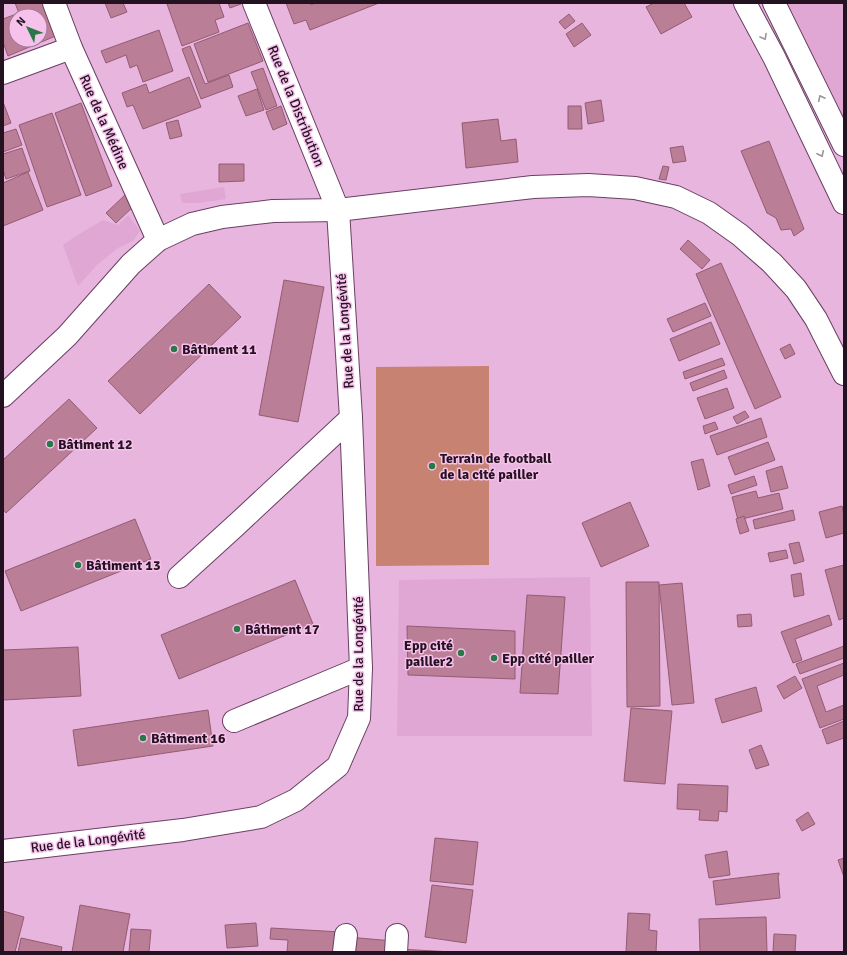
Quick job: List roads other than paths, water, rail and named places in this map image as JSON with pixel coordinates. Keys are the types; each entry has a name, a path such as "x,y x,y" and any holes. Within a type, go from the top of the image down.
{"street":[{"name":"Rue de la Médine","path":"54,3 71,48 158,240"},
{"name":"Rue de la Distribution","path":"254,3 338,210"},
{"path":"745,3 774,57 844,203"},
{"path":"774,3 844,145"},
{"path":"3,73 71,48"},
{"path":"3,396 67,336 131,264 158,240 192,224 273,211 338,210 533,187 588,185 635,188 676,197 709,213 740,235 772,263 796,289 816,319 844,374"},
{"name":"Rue de la Longévité","path":"3,851 183,830 261,817 296,800 338,766 359,718 361,668 351,418 338,210"},
{"path":"179,576 351,418"},
{"path":"234,721 361,668"}],"place":[{"name":"Bâtiment 11","path":"174,349"},
{"name":"Bâtiment 12","path":"50,444"},
{"name":"Terrain de football de la cité pailler","path":"432,466"},
{"name":"Bâtiment 13","path":"78,565"},
{"name":"Bâtiment 17","path":"237,629"},
{"name":"Epp cité pailler2","path":"461,653"},
{"name":"Epp cité pailler","path":"494,658"},
{"name":"Bâtiment 16","path":"143,738"}]}
